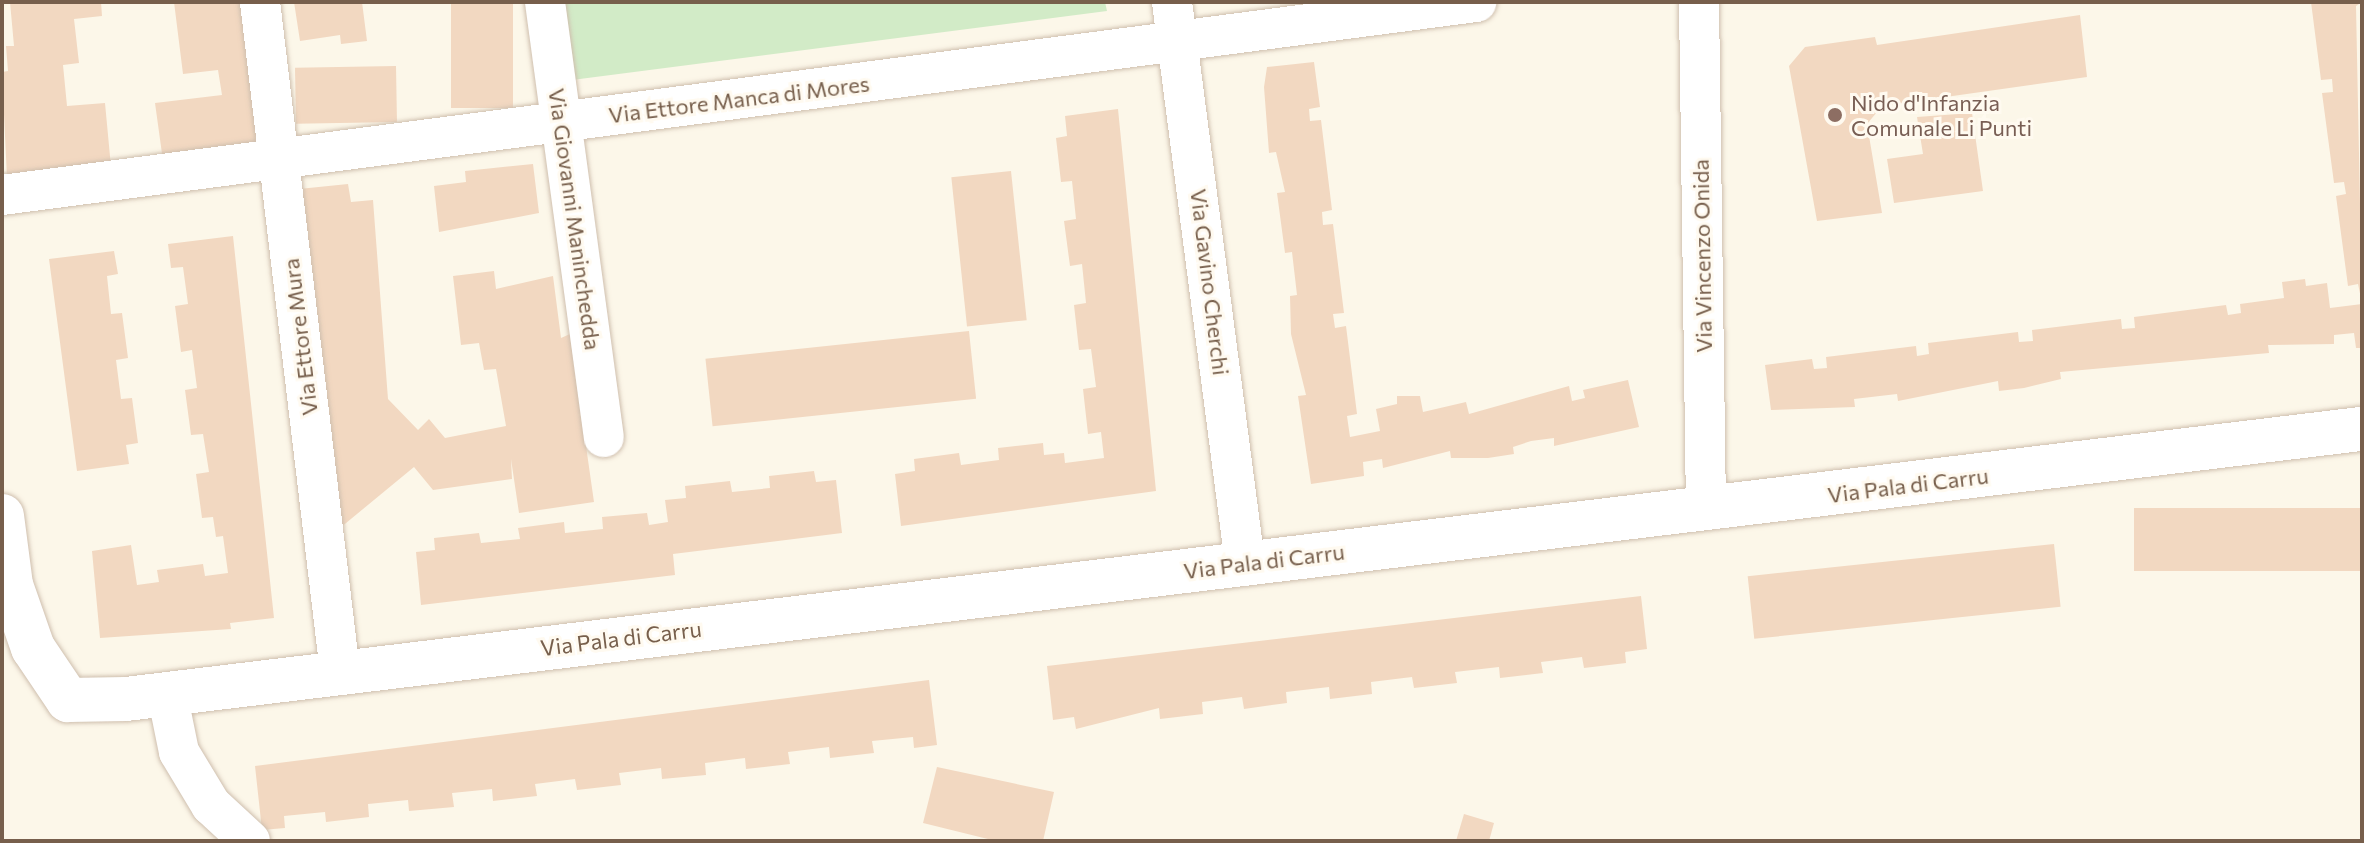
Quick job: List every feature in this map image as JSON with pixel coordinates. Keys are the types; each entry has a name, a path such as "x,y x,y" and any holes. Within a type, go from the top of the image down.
{"street":[{"name":"Via Ettore Mura","path":"260,2 340,672"},
{"name":"Via Giovanni Maninchedda","path":"545,2 604,437"},
{"name":"Via Gavino Cherchi","path":"1172,2 1180,42 1245,563"},
{"name":"Via Ettore Manca di Mores","path":"2,195 1476,2"},
{"name":"Via Vincenzo Onida","path":"1699,2 1706,510"},
{"name":"Via Pala di Carru","path":"2,516 11,585 33,648 68,700 167,693 2362,429"},
{"path":"167,693 179,752 211,805 250,841"}],"green space":[{"path":"564,2 1105,2 1107,11 572,80"}],"building":[{"path":"10,2 101,2 102,16 74,19 79,63 63,65 67,106 105,103 111,167 7,178 2,72 8,71 6,46 14,46"},
{"path":"174,2 241,2 259,149 163,161 155,103 222,95 218,70 183,74"},
{"path":"294,2 362,2 367,41 341,44 340,35 300,41"},
{"path":"451,2 513,2 513,108 451,108"},
{"path":"2311,2 2362,2 2356,6 2362,303 2358,284 2348,286 2336,196 2346,194 2344,182 2334,183 2322,93 2333,92 2332,79 2321,80"},
{"name":"Nido d'Infanzia Comunale Li Punti","path":"2080,15 2087,77 1882,106 1867,124 1882,213 1817,221 1789,66 1805,47 1875,37 1877,45"},
{"path":"1314,62 1320,107 1309,109 1310,121 1321,120 1332,210 1322,212 1323,225 1333,224 1344,313 1333,314 1335,328 1346,326 1357,414 1347,416 1350,437 1380,431 1376,409 1397,404 1397,396 1420,396 1423,412 1466,402 1469,414 1569,386 1572,401 1585,398 1583,390 1628,380 1639,427 1554,446 1554,438 1531,441 1513,447 1514,454 1488,458 1451,458 1450,451 1383,468 1382,459 1363,462 1364,476 1311,484 1298,396 1306,395 1291,334 1290,296 1297,295 1292,252 1285,253 1277,193 1285,192 1276,152 1269,153 1264,87 1267,67"},
{"path":"396,66 397,122 296,124 295,68"},
{"path":"1118,109 1156,491 901,526 895,474 915,471 914,459 959,453 961,465 999,460 998,448 1043,443 1044,455 1064,453 1065,463 1104,458 1101,432 1088,434 1083,389 1096,387 1091,349 1079,350 1074,305 1086,303 1082,264 1070,266 1064,221 1076,219 1072,181 1061,182 1056,138 1067,136 1065,116"},
{"path":"1972,113 1983,191 1894,203 1887,159 1923,154 1917,117"},
{"path":"533,164 539,213 439,232 434,186 466,182 465,171"},
{"path":"1011,171 1027,320 967,326 951,177"},
{"path":"348,184 351,202 373,200 388,399 418,430 429,419 445,438 506,426 496,369 484,370 479,343 461,345 453,276 494,271 496,289 553,276 561,338 570,334 594,502 519,513 511,459 512,479 433,490 414,467 340,528 299,189"},
{"path":"233,236 274,618 230,623 231,629 100,638 92,551 131,545 137,585 159,582 157,570 203,564 205,576 228,573 223,536 216,537 213,517 202,518 196,474 209,472 203,434 191,435 185,390 197,388 192,350 181,352 175,306 188,304 183,267 171,268 168,244"},
{"path":"114,251 118,274 107,276 111,314 122,313 128,358 116,360 121,399 132,398 138,443 126,445 129,464 77,471 49,259"},
{"path":"2305,279 2306,286 2327,283 2330,308 2362,304 2362,348 2356,348 2354,333 2334,335 2334,344 2268,345 2269,353 2060,372 2061,379 2024,388 1999,391 1998,381 1898,401 1897,394 1854,399 1855,407 1771,410 1765,365 1812,359 1814,369 1827,368 1826,357 1916,346 1917,356 1929,354 1928,343 2018,332 2019,342 2033,341 2032,330 2121,319 2122,329 2135,328 2134,317 2226,305 2228,315 2241,313 2240,304 2284,298 2282,282"},
{"path":"969,331 976,399 713,426 705,359"},
{"path":"814,471 816,482 836,480 842,533 673,554 675,575 421,605 416,552 435,550 434,538 479,533 481,543 520,539 518,528 564,522 565,533 603,529 602,517 647,513 649,525 668,522 665,500 686,498 685,486 730,481 732,492 770,488 769,476"},
{"path":"2134,508 2362,508 2362,571 2134,571"},
{"path":"2054,544 2061,607 1754,639 1748,576"},
{"path":"1641,596 1647,649 1625,652 1626,663 1584,668 1582,657 1541,662 1543,673 1500,678 1499,667 1455,672 1457,683 1414,688 1412,677 1371,682 1372,694 1330,699 1329,687 1286,692 1287,703 1244,709 1242,697 1202,702 1203,714 1160,719 1159,708 1076,729 1074,717 1053,720 1047,666"},
{"path":"929,680 937,745 914,748 913,737 872,741 874,753 830,758 829,747 788,752 790,764 746,769 745,758 705,763 706,775 662,779 661,768 619,773 621,785 577,790 575,779 535,784 537,796 493,801 492,789 452,793 454,807 409,811 408,800 368,804 369,817 326,822 325,812 284,816 285,828 262,830 255,766"},
{"path":"937,767 1054,792 1043,841 996,841 923,823"},
{"path":"1464,814 1494,823 1489,841 1456,841"}],"place":[{"name":"Nido d'Infanzia Comunale Li Punti","path":"1835,115"}]}
